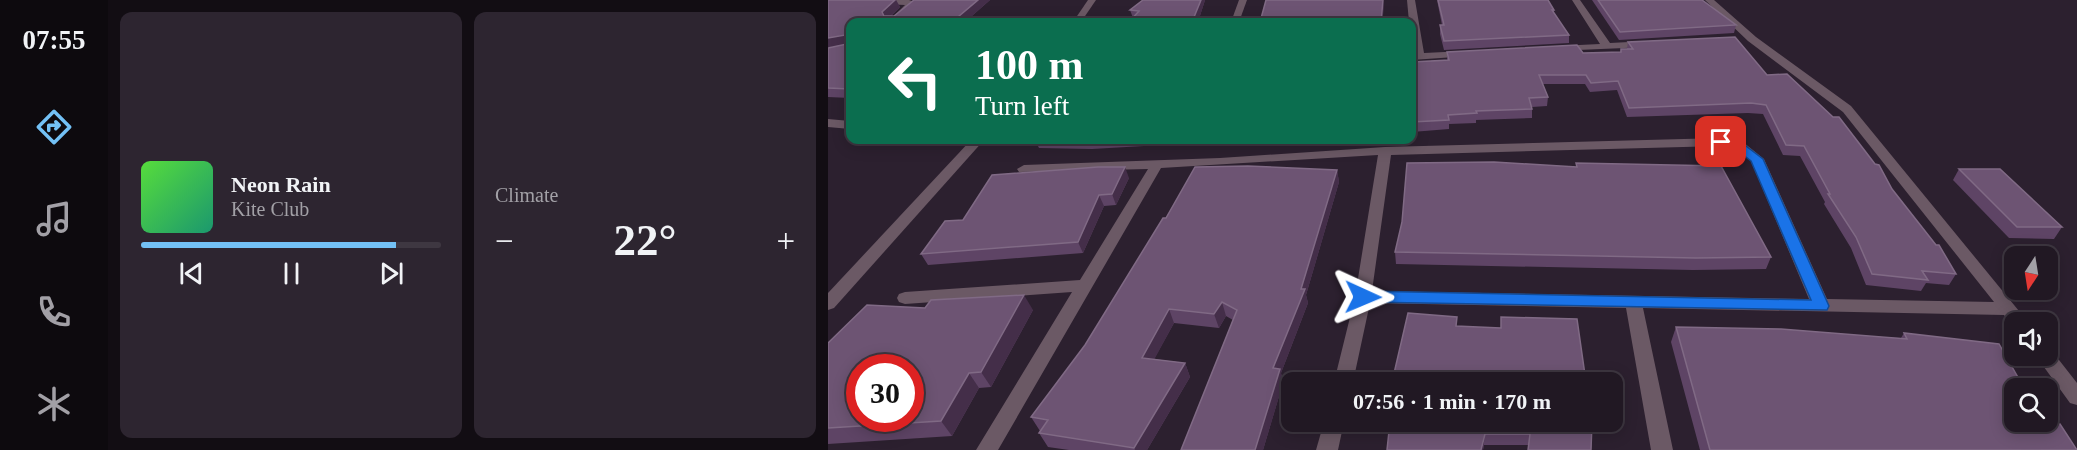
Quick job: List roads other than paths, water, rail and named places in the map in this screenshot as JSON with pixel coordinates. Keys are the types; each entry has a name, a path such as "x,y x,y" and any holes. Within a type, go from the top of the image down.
{"street":[{"path":"861,0 909,3 911,8 897,18"},
{"path":"1080,18 1092,0"},
{"path":"1236,18 1243,0"},
{"path":"1411,0 1412,18"},
{"path":"1576,0 1607,46"},
{"path":"1709,0 1746,40 1846,109 2011,312"},
{"path":"1548,50 1663,44"},
{"path":"1416,57 1478,53"},
{"path":"828,123 846,125"},
{"path":"1024,170 1384,151 1721,142 1738,145 1757,159 1821,306"},
{"path":"828,304 974,144"},
{"path":"1345,372 1363,297 1384,151"},
{"path":"987,450 1157,164"},
{"path":"905,298 1086,285"},
{"path":"1363,297 1821,306 2004,315"},
{"path":"1633,302 1662,450"},
{"path":"2053,366 2077,397"},
{"path":"1327,450 1332,432"}]}
